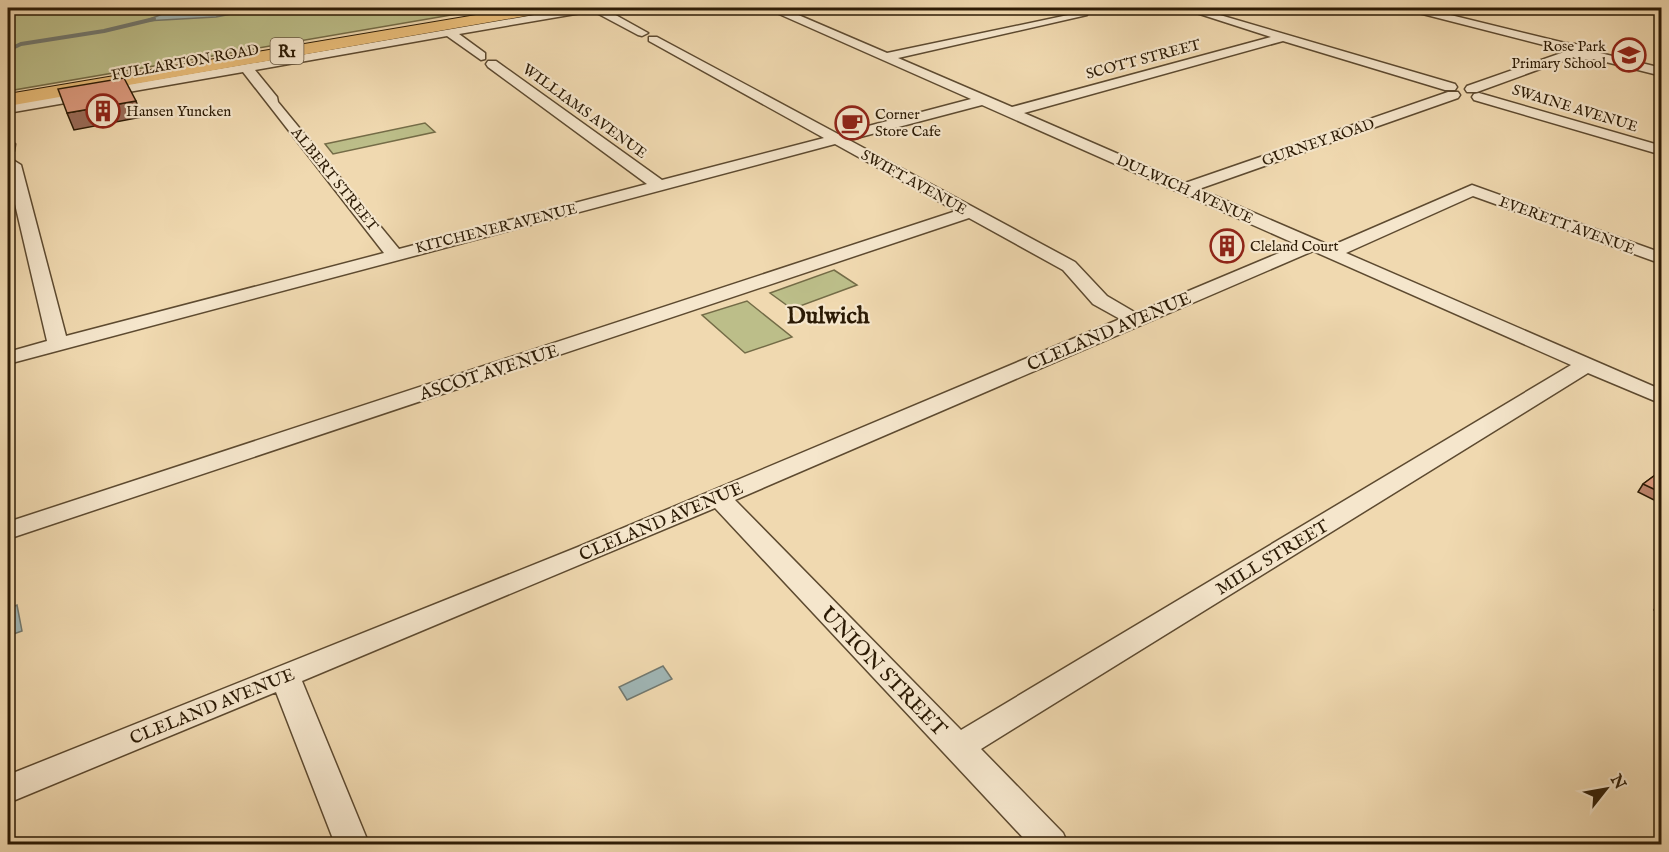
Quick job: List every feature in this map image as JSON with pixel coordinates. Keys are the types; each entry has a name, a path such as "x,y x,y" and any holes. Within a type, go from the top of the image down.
{"highway":[{"name":"FULLARTON ROAD","path":"8,94 520,10"},
{"name":"FULLARTON ROAD","path":"8,100 520,10"}],"street":[{"name":"FULLARTON ROAD","path":"8,109 448,32 520,10 591,8"},
{"name":"SWIFT AVENUE","path":"596,8 1069,266 1100,300 1136,320"},
{"name":"DULWICH AVENUE","path":"774,8 1662,398"},
{"path":"1186,8 1451,91 1476,93 1567,51"},
{"path":"1412,8 1567,51 1594,55 1662,72"},
{"path":"1646,8 1662,11"},
{"path":"886,57 1083,13"},
{"name":"WILLIAMS AVENUE","path":"448,32 659,186"},
{"name":"SCOTT STREET","path":"1011,112 1284,37"},
{"name":"ALBERT STREET","path":"246,68 394,254"},
{"name":"GURNEY ROAD","path":"1184,189 1451,91"},
{"name":"SWAINE AVENUE","path":"1476,93 1662,151"},
{"name":"KITCHENER AVENUE","path":"8,358 394,254 984,100"},
{"path":"10,153 58,344"},
{"name":"CLELAND AVENUE","path":"8,789 718,497 1136,320 1472,190"},
{"name":"EVERETT AVENUE","path":"1472,190 1662,259"},
{"name":"ASCOT AVENUE","path":"8,531 970,212"},
{"name":"MILL STREET","path":"957,748 1586,365"},
{"name":"UNION STREET","path":"718,497 1051,844"},
{"path":"285,676 352,844"}],"green space":[{"path":"8,8 492,8 8,91"},
{"path":"425,123 435,132 333,154 325,144"},
{"path":"834,270 857,285 792,309 770,293"},
{"path":"747,301 792,337 745,353 702,315"}],"water":[{"path":"177,8 262,8 216,17 145,21"},
{"path":"17,605 22,631 8,636 8,609"},
{"path":"663,666 672,679 627,700 619,687"}],"building":[{"path":"124,78 136,101 67,113 58,89"},
{"path":"1662,470 1662,493 1643,484"}],"waterway":[{"path":"8,50 21,44 104,31 154,19"}],"place":[{"name":"Rose Park Primary School","path":"1629,55"},
{"name":"Hansen Yuncken","path":"103,111"},
{"name":"Corner Store Cafe","path":"852,123"},
{"name":"Cleland Court","path":"1227,246"}],"district":[{"name":"Dulwich","path":"828,315"}]}
